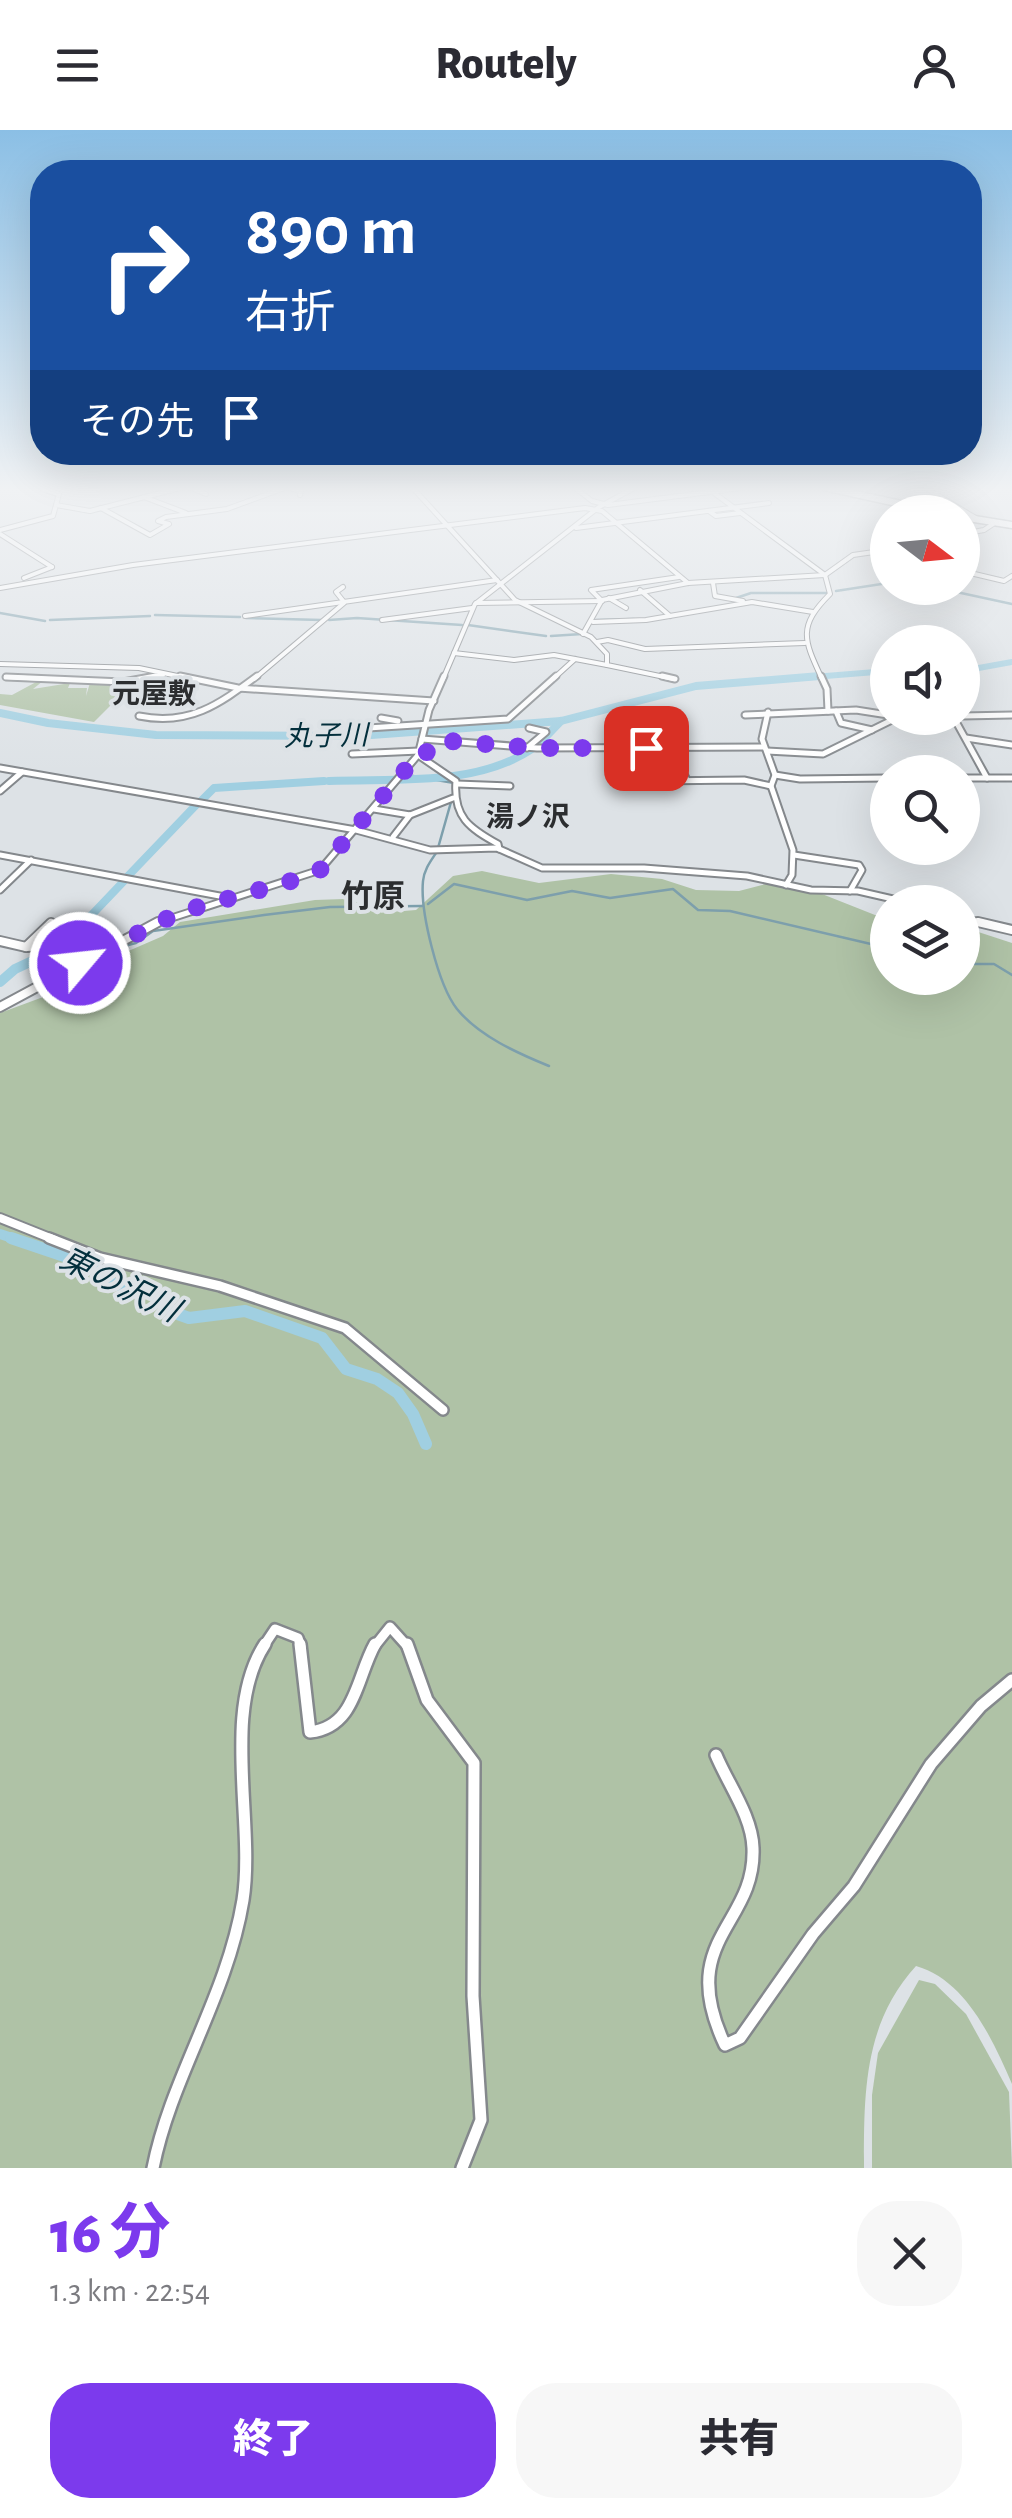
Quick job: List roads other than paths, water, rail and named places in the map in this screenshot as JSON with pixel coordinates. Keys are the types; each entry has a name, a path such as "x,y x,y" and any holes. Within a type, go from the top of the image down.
{"street":[{"path":"3,586 31,582"},
{"path":"245,616 497,582"},
{"path":"498,582 525,604 598,642 607,654 607,665"},
{"path":"420,754 425,722 474,605 498,582"},
{"path":"626,608 591,590 644,582"},
{"path":"382,620 474,605 605,599 688,583 746,582"},
{"path":"827,582 830,594 813,612 805,643 841,724 870,730"},
{"path":"713,583 715,596 813,612"},
{"path":"344,587 336,592 346,602"},
{"path":"640,590 670,616"},
{"path":"583,634 605,599"},
{"path":"139,716 180,720 222,700 301,642 346,602"},
{"path":"593,622 670,616 752,602"},
{"path":"598,642 613,640 645,648 805,643"},
{"path":"454,652 514,660 548,655 575,658 675,679"},
{"path":"368,728 511,718 517,708 575,658"},
{"path":"0,664 139,668 238,688 434,701"},
{"path":"16,664 6,678 122,682 168,674"},
{"path":"768,712 765,749 775,775 771,786 794,855 794,871 786,885"},
{"path":"745,716 768,712 870,713"},
{"path":"980,716 1012,715"},
{"path":"382,718 412,724"},
{"path":"649,762 644,731 652,720"},
{"path":"528,748 546,732 529,728"},
{"path":"422,738 528,748 765,749 800,756 833,754 870,731"},
{"path":"965,735 986,778"},
{"path":"966,738 1012,745"},
{"path":"0,1006 180,912 312,874 436,740"},
{"path":"352,754 420,754 457,784 510,786"},
{"path":"687,780 682,770 649,762 643,766 653,781 750,780 771,786"},
{"path":"0,768 393,837 440,852 499,848 542,868 644,868 747,876 810,890 870,895"},
{"path":"0,791 22,772"},
{"path":"775,775 800,779 870,778"},
{"path":"980,778 1012,778"},
{"path":"457,784 453,798 464,824 499,848"},
{"path":"393,837 410,815 453,798"},
{"path":"374,809 410,815"},
{"path":"0,855 230,898"},
{"path":"794,855 875,867"},
{"path":"0,890 31,860"},
{"path":"850,891 862,870 859,866"},
{"path":"26,947 51,922"},
{"path":"980,922 1012,930"},
{"path":"0,941 26,947 116,943"},
{"path":"0,1218 100,1258 220,1286 345,1328 443,1410"},
{"path":"153,2168 173,2102 213,2006 242,1903 246,1873 242,1782 246,1689 261,1644 275,1629 298,1638 304,1674 303,1705 310,1732 322,1734 336,1725 365,1673 375,1638 390,1627 405,1638 411,1650 422,1694 468,1749 474,1763 473,1996 481,2120 462,2168"},
{"path":"716,1756 754,1846 745,1894 716,1940 710,1978 710,2008 725,2045 740,2038 802,1948 854,1886 900,1810 957,1732 1012,1680"}],"waterway":[{"path":"836,591 870,586"},
{"path":"736,598 751,593 827,593"},
{"path":"980,597 1012,604"},
{"path":"0,613 45,621"},
{"path":"155,615 240,617"},
{"path":"50,620 150,616"},
{"path":"246,618 322,620"},
{"path":"329,620 357,618 462,625"},
{"path":"596,620 634,619"},
{"path":"468,625 546,636"},
{"path":"551,636 582,634"},
{"name":"丸子川","path":"980,668 1012,662"},
{"name":"丸子川","path":"788,679 870,672"},
{"name":"丸子川","path":"561,721 696,686 820,676"},
{"name":"丸子川","path":"0,713 48,723 156,735 358,736 561,721"},
{"name":"東の沢川","path":"537,746 561,721"},
{"name":"東の沢川","path":"329,781 460,775 486,770 532,749"},
{"path":"413,776 454,783"},
{"name":"東の沢川","path":"201,801 214,788 324,781"},
{"path":"438,848 451,802"},
{"name":"東の沢川","path":"128,876 197,804"},
{"path":"436,853 424,877 424,910 437,966 450,998 466,1019 487,1035 549,1066"},
{"name":"東の沢川","path":"83,924 124,881"},
{"path":"428,904 454,884 527,900 572,891 610,898 673,889 698,910 730,911 870,944"},
{"path":"116,948 136,943 153,931 264,915 330,907 422,906"},
{"name":"東の沢川","path":"64,944 85,922"},
{"name":"東の沢川","path":"0,982 15,969 58,949"},
{"path":"980,964 994,964 1012,975"},
{"name":"東の沢川","path":"0,1234 18,1240"},
{"name":"東の沢川","path":"11,1238 88,1264 109,1283 147,1290 175,1313 189,1318 245,1311 322,1338 346,1369 377,1379 398,1393 413,1414 426,1444"}],"district":[{"name":"元屋敷","path":"154,693"},
{"name":"湯ノ沢","path":"528,816"},
{"name":"竹原","path":"373,896"}]}
